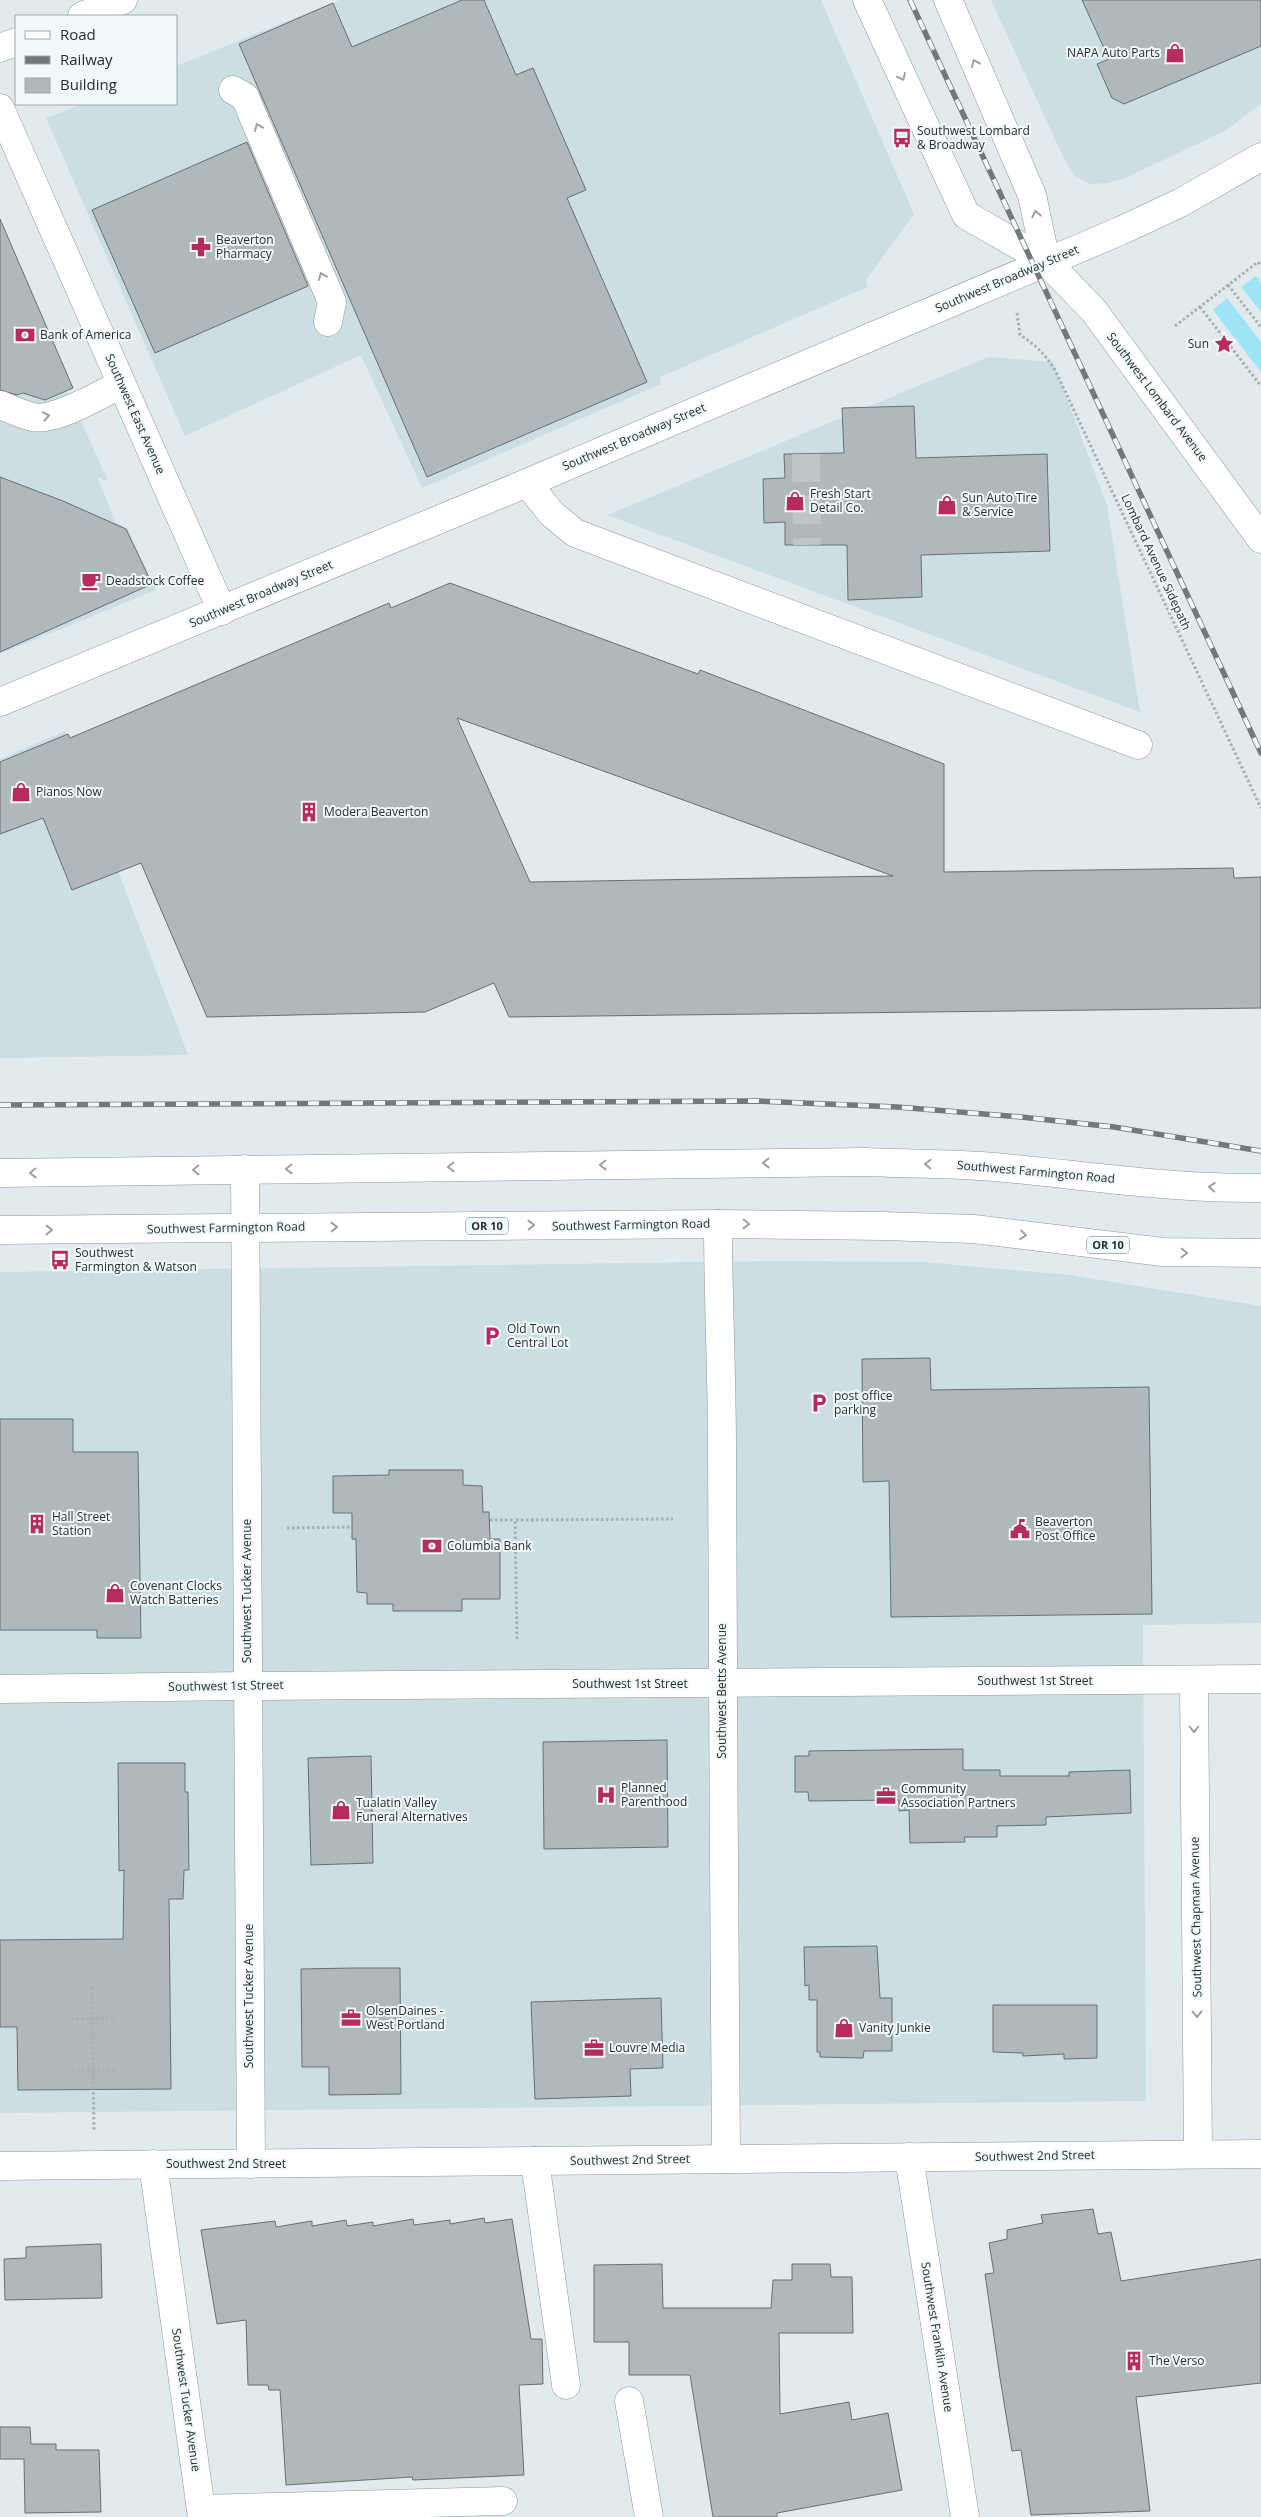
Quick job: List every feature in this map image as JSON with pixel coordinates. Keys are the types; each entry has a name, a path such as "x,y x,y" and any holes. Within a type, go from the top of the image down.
{"street":[{"path":"85,15 123,0"},
{"name":"Southwest Lombard Avenue","path":"868,0 966,215 1046,261 1094,311 1261,539"},
{"path":"948,0 1032,195 1046,261"},
{"path":"0,48 15,42"},
{"path":"233,90 245,97 332,302 328,322"},
{"name":"Southwest East Avenue","path":"0,108 222,611"},
{"name":"Southwest Broadway Street","path":"0,702 527,483 1046,261 1180,203 1261,157"},
{"path":"0,405 34,418 43,418 64,411 121,384"},
{"path":"527,483 552,514 575,533 1138,745"},
{"name":"Southwest Farmington Road","path":"0,1173 866,1162 992,1167 1158,1183 1261,1188"},
{"name":"Southwest Tucker Avenue","path":"245,1169 250,2164"},
{"name":"Southwest Farmington Road","path":"0,1230 718,1224 974,1229 1164,1252 1255,1256"},
{"name":"Southwest Betts Avenue","path":"718,1224 722,1446 726,2159"},
{"name":"Southwest 1st Street","path":"0,1689 1261,1679"},
{"name":"Southwest Chapman Avenue","path":"1194,1680 1198,2154"},
{"name":"Southwest 2nd Street","path":"0,2166 1261,2154"},
{"name":"Southwest Franklin Avenue","path":"909,2157 965,2517"},
{"path":"535,2161 566,2385"},
{"name":"Southwest Tucker Avenue","path":"153,2164 202,2513"},
{"path":"629,2401 649,2517"},
{"path":"202,2513 503,2501"}],"path":[{"path":"1175,326 1258,262 1261,266"},
{"path":"1228,285 1261,327"},
{"path":"1200,307 1261,386"},
{"name":"Lombard Avenue Sidepath","path":"1020,335 1035,344 1047,357 1056,372 1261,808"},
{"path":"490,1520 673,1519"},
{"path":"515,1520 516,1639"},
{"path":"287,1528 352,1527"},
{"path":"92,1987 94,2165"},
{"path":"71,2018 114,2018"},
{"path":"72,2070 115,2070"}],"shaded area":[{"path":"340,0 821,0 914,214 866,280 868,287 660,377 661,384 422,488 361,355 185,436 46,118 79,105 178,105 178,65"},
{"path":"991,0 1261,0 1261,104 1225,131 1125,178 1108,183 1090,184 1075,176 1065,161"},
{"path":"0,242 108,481 97,477 116,522 128,529 156,590 0,654"},
{"path":"1256,276 1261,283 1261,312 1241,287"},
{"path":"1227,298 1261,342 1261,372 1213,310"},
{"path":"988,357 1053,362 1107,505 1140,712 607,515"},
{"path":"65,731 188,1055 0,1058 0,759"},
{"path":"774,1261 923,1262 1070,1275 1261,1306 1261,1623 1143,1625 1146,2101 0,2113 0,1272"}],"building":[{"path":"462,0 484,0 516,75 533,68 586,190 567,198 647,382 427,477 239,44 333,3 352,47"},
{"name":"NAPA Auto Parts","path":"1082,0 1261,0 1261,46 1124,104 1112,98 1097,64 1109,59"},
{"name":"Beaverton Pharmacy","path":"247,142 308,286 155,353 92,210"},
{"name":"Bank of America","path":"0,219 73,388 45,400 23,393 17,395 0,390"},
{"name":"Sun Auto Tire & Service","path":"914,406 916,458 1047,454 1050,551 921,555 922,597 848,600 847,545 785,545 785,522 764,523 763,479 785,478 784,454 844,453 842,408"},
{"path":"0,477 63,501 126,529 152,584 0,652"},
{"name":"Modera Beaverton","path":"450,583 698,674 700,670 944,764 944,872 1233,868 1234,878 1261,877 1261,1008 509,1017 494,983 425,1012 207,1017 141,863 72,890 43,818 0,834 0,762 68,734 70,738 389,603 391,608","holes":["457,718 893,876 530,882"]},
{"name":"Beaverton Post Office","path":"930,1358 931,1390 1149,1387 1152,1614 891,1617 889,1481 863,1482 862,1359"},
{"path":"0,1419 73,1419 73,1452 138,1452 141,1638 97,1638 97,1630 0,1630"},
{"name":"Columbia Bank","path":"389,1470 463,1470 463,1485 482,1486 483,1512 489,1512 490,1539 500,1539 500,1599 462,1599 462,1611 393,1611 393,1604 367,1604 367,1593 357,1592 356,1539 352,1539 352,1513 333,1513 333,1476 389,1475"},
{"name":"Planned Parenthood","path":"667,1740 668,1847 544,1849 543,1742"},
{"path":"963,1749 963,1770 1000,1770 1000,1776 1069,1776 1069,1772 1130,1770 1131,1813 1046,1817 1046,1825 997,1826 997,1837 964,1837 965,1842 910,1843 909,1810 899,1811 899,1800 809,1801 808,1792 795,1792 795,1756 809,1756 809,1751"},
{"name":"Tualatin Valley Funeral Alternatives","path":"371,1756 373,1863 311,1865 308,1758"},
{"path":"118,1763 185,1763 185,1792 188,1792 189,1870 184,1870 183,1899 169,1899 171,2089 18,2090 17,2027 0,2027 0,1940 123,1939 124,1870 119,1871"},
{"path":"877,1946 880,1998 892,1998 892,2051 864,2051 863,2058 820,2057 820,2052 817,2052 817,2000 809,2000 809,1985 805,1986 804,1947"},
{"name":"OlsenDaines - West Portland","path":"400,1968 401,2094 329,2095 329,2067 302,2067 301,1969"},
{"path":"661,1998 663,2068 630,2069 631,2096 535,2099 531,2002"},
{"path":"993,2005 1097,2005 1097,2058 1064,2059 1064,2054 1023,2056 1023,2053 993,2052"},
{"name":"The Verso","path":"1093,2209 1098,2234 1111,2232 1121,2281 1261,2259 1261,2383 1136,2397 1150,2511 1031,2515 1021,2450 1012,2451 1000,2378 985,2274 994,2273 989,2243 1007,2239 1007,2230 1043,2223 1041,2215"},
{"path":"484,2218 485,2223 512,2219 531,2339 542,2339 543,2384 519,2385 524,2475 413,2480 412,2477 286,2485 280,2390 269,2390 268,2385 248,2385 246,2320 217,2324 201,2230 275,2221 276,2227 312,2221 312,2226 346,2220 347,2226 373,2222 373,2226 413,2219 414,2225 450,2220 450,2224"},
{"path":"101,2244 102,2298 5,2300 4,2259 26,2258 26,2247"},
{"path":"662,2264 663,2308 771,2308 773,2280 792,2280 792,2264 830,2264 831,2277 852,2277 853,2333 779,2333 780,2414 849,2402 852,2420 888,2413 902,2490 777,2513 777,2517 713,2517 690,2375 629,2375 629,2342 594,2342 594,2265"},
{"path":"0,2427 30,2427 31,2444 56,2444 56,2450 99,2450 101,2512 25,2513 24,2459 0,2459"}],"tunnel":[{"path":"806,454 807,545"}],"railway":[{"path":"910,0 1261,753"},
{"path":"0,1105 758,1101 897,1107 1021,1117 1114,1127 1261,1151"}],"place":[{"name":"NAPA Auto Parts","path":"1175,53"},
{"name":"Southwest Lombard & Broadway","path":"902,138"},
{"name":"Beaverton Pharmacy","path":"201,247"},
{"name":"Bank of America","path":"25,335"},
{"name":"Sun","path":"1224,344"},
{"name":"Fresh Start Detail Co.","path":"795,501"},
{"name":"Sun Auto Tire & Service","path":"947,505"},
{"name":"Deadstock Coffee","path":"91,581"},
{"name":"Pianos Now","path":"21,792"},
{"name":"Modera Beaverton","path":"309,812"},
{"name":"Southwest Farmington & Watson","path":"60,1260"},
{"name":"Old Town Central Lot","path":"492,1336"},
{"name":"post office parking","path":"819,1403"},
{"name":"Hall Street Station","path":"37,1524"},
{"name":"Beaverton Post Office","path":"1020,1529"},
{"name":"Columbia Bank","path":"432,1546"},
{"name":"Covenant Clocks Watch Batteries","path":"115,1593"},
{"name":"Planned Parenthood","path":"606,1795"},
{"name":"Community Association Partners","path":"886,1796"},
{"name":"Tualatin Valley Funeral Alternatives","path":"341,1810"},
{"name":"OlsenDaines - West Portland","path":"351,2018"},
{"name":"Vanity Junkie","path":"844,2028"},
{"name":"Louvre Media","path":"594,2048"},
{"name":"The Verso","path":"1134,2361"}]}
